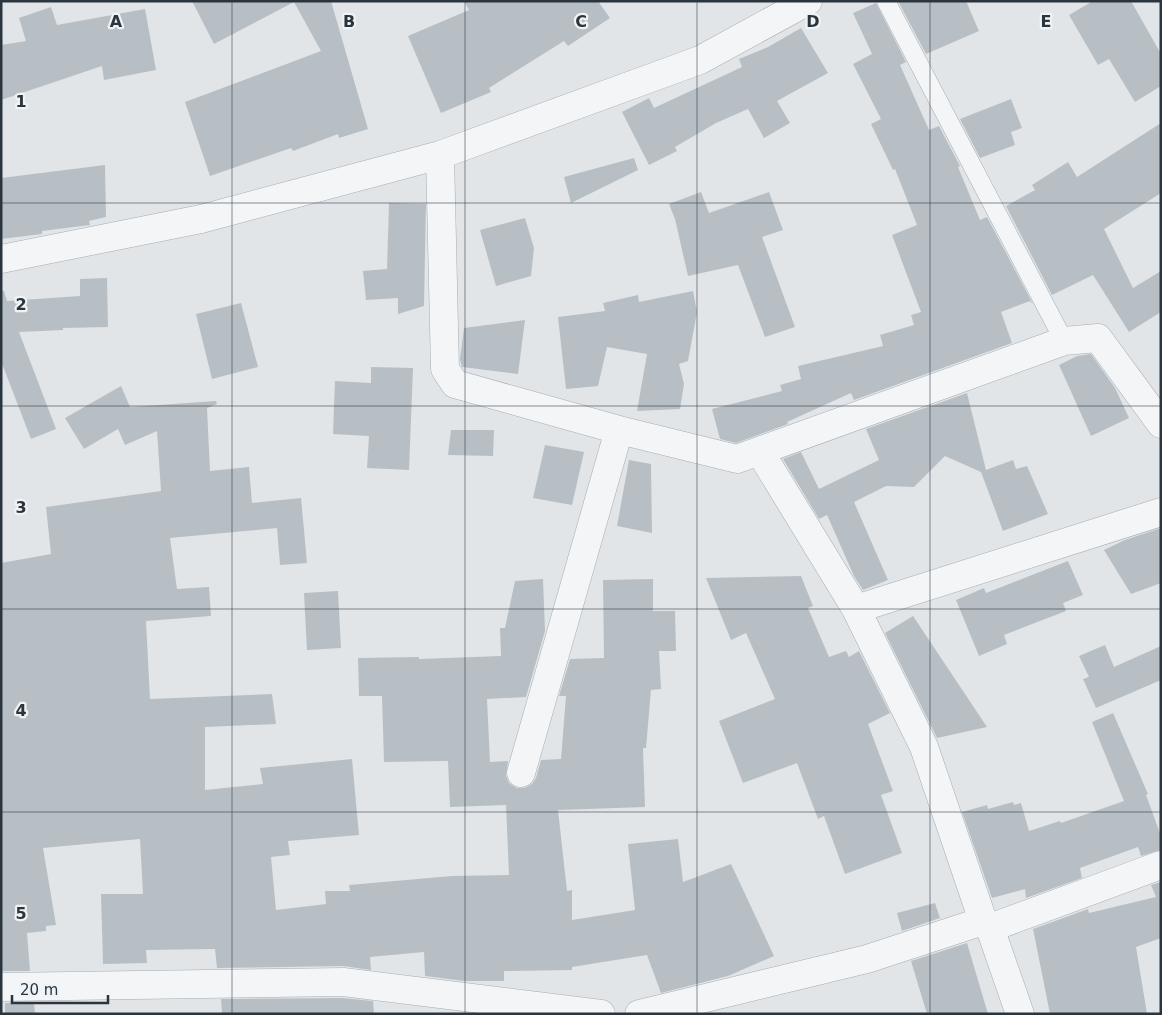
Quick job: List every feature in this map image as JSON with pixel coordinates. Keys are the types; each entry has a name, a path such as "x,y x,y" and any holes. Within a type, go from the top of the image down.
{"street":[{"path":"1,258 201,220 440,155 700,60 808,1"},
{"path":"440,155 445,369 455,384 619,430 737,459 1064,341 1098,338 1161,424"},
{"path":"521,773 619,430"},
{"path":"760,452 856,609 924,748 1020,1014"},
{"path":"856,609 1161,512"},
{"path":"639,1014 867,959 986,924 1161,866"},
{"path":"1,987 343,982 601,1014"}],"lane":[{"path":"886,1 1064,341"}],"building":[{"path":"192,1 331,1 368,129 339,138 338,134 293,151 291,148 210,176 185,102 321,51 294,2 214,44"},
{"path":"464,1 598,1 610,18 568,46 564,41 489,88 491,92 441,113 408,36 469,10"},
{"path":"898,1 966,1 979,31 926,54"},
{"path":"1093,1 1131,1 1161,54 1161,86 1135,102 1109,59 1098,65 1069,15"},
{"path":"876,3 906,62 900,65 929,130 939,126 960,166 958,167 980,220 987,217 1033,304 1030,301 1001,312 1012,343 854,400 851,393 787,422 788,424 736,443 720,439 712,409 782,391 780,385 801,379 798,366 883,346 880,335 914,325 911,315 921,312 892,235 917,225 895,169 893,170 871,124 881,119 853,64 872,54 853,13"},
{"path":"51,7 57,25 145,9 156,70 104,80 102,66 1,100 1,45 26,41 19,18"},
{"path":"801,28 828,73 777,101 790,123 764,138 748,109 716,123 675,147 677,151 649,165 622,112 649,98 654,108 742,67 739,59 768,47"},
{"path":"1011,99 1022,128 1011,132 1015,145 980,158 960,119"},
{"path":"1161,123 1161,193 1104,229 1133,288 1161,271 1161,312 1129,332 1093,275 1052,295 1006,206 1035,190 1032,185 1068,162 1077,177"},
{"path":"634,158 638,170 571,203 564,177"},
{"path":"105,165 106,217 89,221 90,225 42,231 42,234 1,239 1,178"},
{"path":"701,192 709,213 769,192 783,230 762,237 795,327 765,337 738,265 688,276 675,219 669,204"},
{"path":"389,203 426,204 424,306 398,314 398,298 366,300 363,271 387,269"},
{"path":"525,218 534,248 531,276 496,286 480,230"},
{"path":"107,278 108,327 63,328 63,330 19,332 56,429 31,439 1,361 1,291 4,291 7,301 80,296 80,279"},
{"path":"693,291 697,312 688,361 679,364 684,384 680,409 637,411 647,354 607,347 598,386 566,389 558,317 605,311 603,303 638,295 639,302"},
{"path":"241,303 258,367 212,379 196,314"},
{"path":"525,320 518,374 462,367 460,359 464,328"},
{"path":"1091,354 1115,388 1129,418 1091,436 1059,365 1077,356"},
{"path":"371,367 413,368 409,470 367,468 369,436 333,434 335,381 371,383"},
{"path":"121,386 130,407 216,401 217,404 207,408 210,471 249,467 252,503 301,498 307,563 280,565 277,528 170,538 177,589 209,587 211,616 146,621 150,699 272,694 276,724 205,727 205,790 263,784 260,768 352,759 359,835 288,841 290,855 271,857 276,910 326,904 325,891 350,891 349,885 452,876 509,875 506,805 450,807 448,761 384,762 382,696 359,696 358,658 419,657 419,659 501,656 500,628 505,628 515,581 543,579 545,631 526,697 487,699 490,762 508,761 506,776 509,783 517,788 525,788 532,784 536,778 541,760 561,759 566,696 559,696 570,659 604,658 603,580 653,579 653,611 675,611 676,651 659,651 661,689 651,690 646,748 643,748 645,807 558,810 567,891 572,890 572,920 635,910 628,844 678,839 683,882 731,864 774,956 728,976 661,993 647,955 572,967 572,970 504,971 504,981 464,981 425,976 424,952 370,957 371,970 343,966 217,968 215,949 146,950 147,963 103,964 101,894 143,894 140,839 43,848 56,925 46,926 46,931 27,933 30,971 1,971 1,563 51,554 46,507 161,491 157,431 125,445 118,429 84,449 65,418"},
{"path":"967,393 986,470 1013,460 1016,469 1027,466 1048,514 1003,531 981,472 945,456 914,487 886,486 854,502 888,580 863,590 854,576 827,515 819,519 783,459 801,452 819,489 879,460 866,429"},
{"path":"451,430 494,430 493,456 448,455"},
{"path":"545,445 584,452 572,505 533,498"},
{"path":"629,460 651,464 652,533 617,526"},
{"path":"1161,528 1161,583 1131,594 1104,550 1125,540"},
{"path":"1068,561 1083,595 1063,603 1066,611 1004,635 1007,644 979,656 956,600 984,588 986,593"},
{"path":"801,576 813,606 808,608 829,657 846,651 849,657 859,651 890,713 868,724 893,791 881,795 902,853 845,874 824,816 818,819 797,763 743,783 719,721 775,699 746,633 731,640 706,578"},
{"path":"338,591 341,648 307,650 304,593"},
{"path":"913,616 987,727 937,738 885,633"},
{"path":"1105,645 1114,667 1161,646 1161,680 1096,708 1083,679 1089,677 1079,656"},
{"path":"1113,713 1148,794 1146,795 1161,836 1161,850 1141,856 1138,847 1080,868 1082,878 1026,898 1025,889 992,898 962,812 987,805 988,809 1013,802 1014,805 1021,803 1029,831 1060,821 1061,823 1124,801 1092,722"},
{"path":"1161,882 1161,938 1136,947 1147,1014 1050,1014 1033,929 1088,909 1089,913 1156,897 1151,885"},
{"path":"935,903 940,918 902,931 897,913"},
{"path":"967,943 988,1014 927,1014 911,961"},
{"path":"342,998 373,1001 374,1014 222,1014 221,999"},
{"path":"34,1002 35,1014 5,1014 5,1003"}]}
